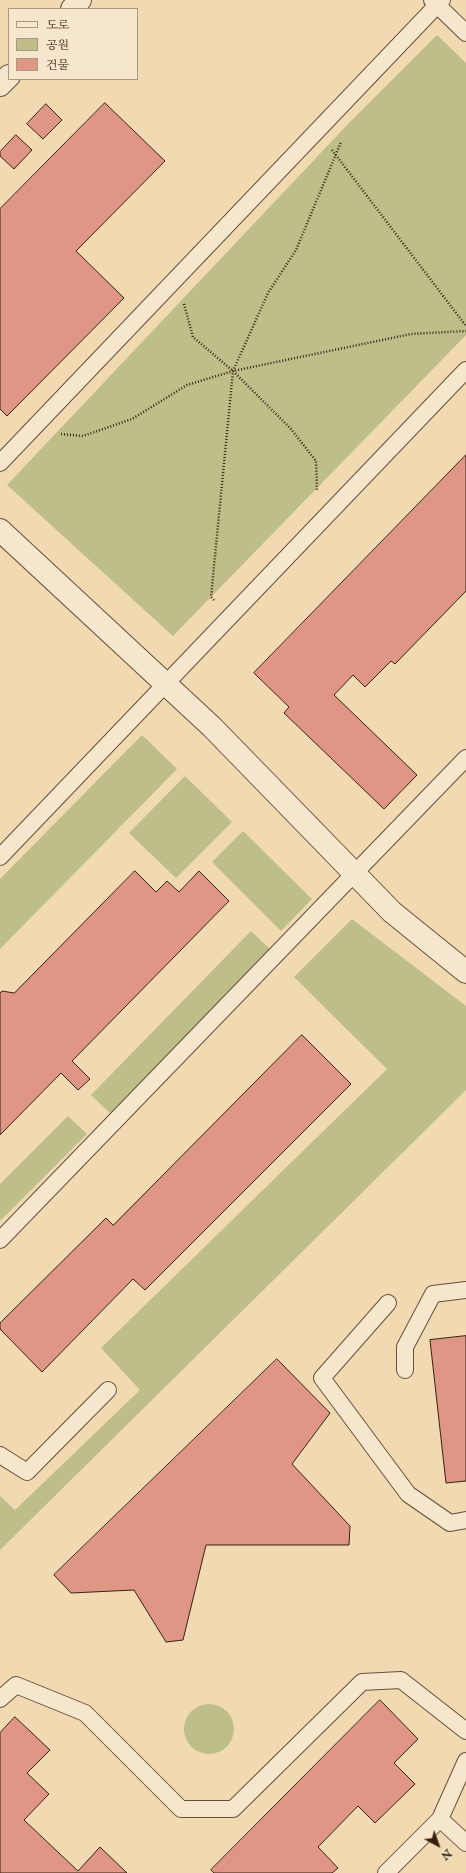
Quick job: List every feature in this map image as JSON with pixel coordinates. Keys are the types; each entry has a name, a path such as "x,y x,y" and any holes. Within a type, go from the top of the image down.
{"street":[{"path":"73,8 80,0"},
{"path":"0,85 8,77"},
{"path":"0,530 212,727 392,912 466,972"}],"lane":[{"path":"0,463 337,110 437,2 466,33"},
{"path":"0,857 466,370"},
{"path":"0,1240 466,758"},
{"path":"405,1370 405,1348 433,1294 466,1290"},
{"path":"388,1303 322,1378 408,1494 450,1523 466,1520"},
{"path":"0,1455 27,1472 108,1390"},
{"path":"0,1699 16,1685 85,1713 181,1809 233,1810 362,1682 401,1680 466,1731"},
{"path":"386,1873 440,1819 466,1761"},
{"path":"440,1819 466,1843"}],"path":[{"path":"230,617 211,597 233,371 268,293 296,250 349,123 337,110"},
{"path":"316,131 466,326"},
{"path":"169,286 182,299 193,337 233,371 291,429 316,461 316,490 334,508"},
{"path":"40,421 55,434 83,436 132,419 187,385 233,371 411,334 466,331"}],"green space":[{"path":"437,35 466,63 466,335 173,636 7,485 349,123"},
{"path":"142,735 177,769 0,949 0,879"},
{"path":"185,776 232,822 176,878 129,833"},
{"path":"243,831 312,899 281,931 212,862"},
{"path":"352,919 466,1006 466,1090 0,1550 0,1496 15,1510 140,1390 101,1348 387,1069 294,977"},
{"path":"251,931 271,950 111,1114 91,1095"},
{"path":"68,1116 87,1134 0,1221 0,1184"},
{"path":"204,1704 214,1704 227,1711 234,1724 234,1734 227,1747 214,1754 204,1754 195,1750 188,1743 184,1734 184,1724 188,1715 195,1708"}],"building":[{"path":"105,103 165,161 76,251 124,298 7,416 0,409 0,209"},
{"path":"46,104 62,120 43,139 27,124"},
{"path":"16,135 32,150 14,169 0,156 0,152"},
{"path":"466,455 466,591 395,664 391,661 365,687 353,675 334,695 417,775 384,809 284,713 289,707 254,673"},
{"path":"135,871 156,892 167,881 179,892 199,871 229,901 72,1061 90,1079 78,1090 61,1073 0,1135 0,993 2,991 14,993"},
{"path":"302,1035 351,1084 145,1290 133,1279 42,1372 0,1329 0,1323 106,1218 113,1225"},
{"path":"466,1336 466,1481 446,1483 430,1340"},
{"path":"277,1359 330,1413 292,1464 350,1526 349,1545 206,1545 183,1640 166,1642 134,1590 71,1593 54,1575"},
{"path":"380,1700 418,1739 394,1763 415,1784 375,1823 358,1806 318,1847 338,1868 332,1873 214,1873 211,1870"},
{"path":"15,1717 50,1750 27,1773 49,1794 24,1820 78,1871 100,1847 127,1873 0,1873 0,1733"}]}
